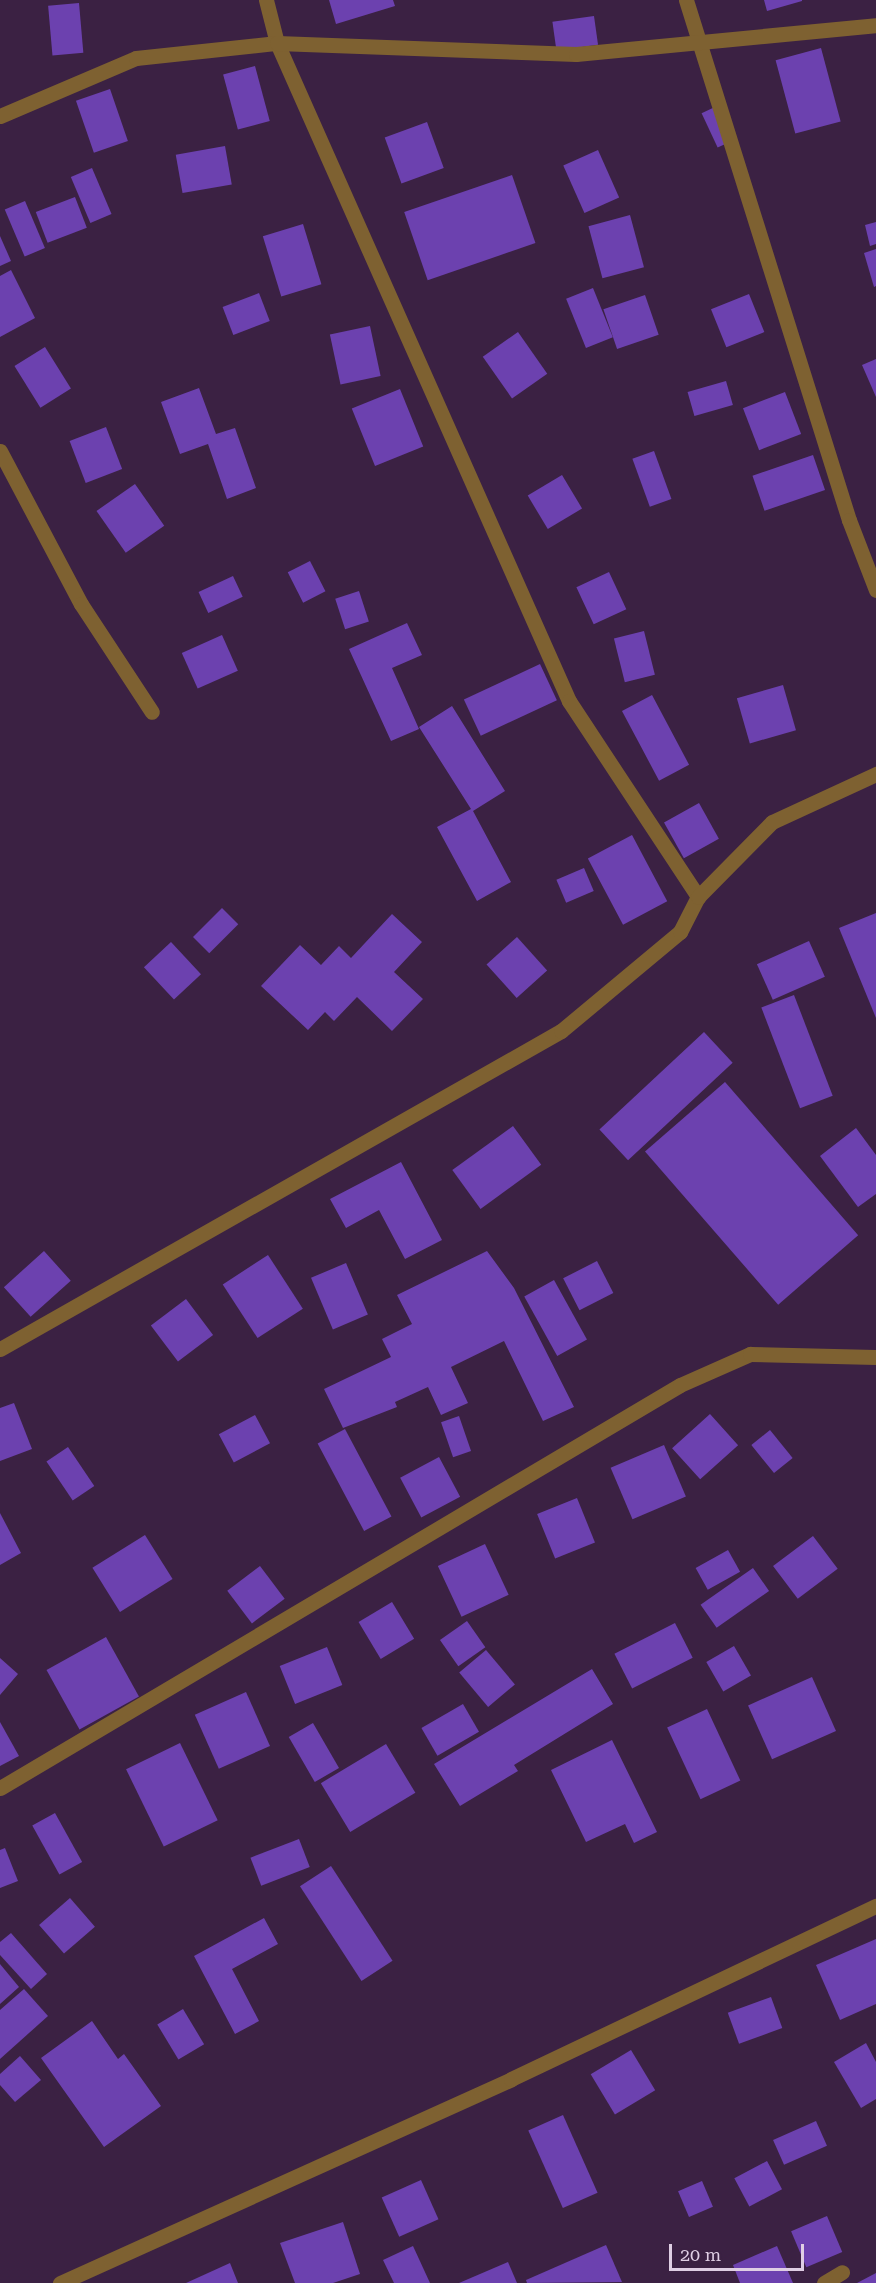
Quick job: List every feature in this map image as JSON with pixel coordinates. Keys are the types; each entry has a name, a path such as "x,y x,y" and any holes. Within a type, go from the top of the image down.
{"street":[{"path":"266,0 277,44 569,701 698,897"},
{"path":"686,0 849,520 876,590"},
{"path":"0,116 136,58 277,44 576,54 698,39 876,26"},
{"path":"0,451 81,604 152,712"},
{"path":"0,1349 561,1031 680,932 698,897 772,822 876,774"},
{"path":"0,1788 680,1385 750,1354 876,1358"},
{"path":"60,2283 511,2079 876,1906"},
{"path":"824,2283 842,2272"}],"building":[{"path":"329,0 393,0 395,6 336,24"},
{"path":"764,0 802,0 802,1 767,11"},
{"path":"79,3 83,53 52,56 48,6"},
{"path":"594,16 598,45 556,51 552,22"},
{"path":"821,48 841,121 795,134 776,60"},
{"path":"255,66 270,121 238,130 223,75"},
{"path":"110,89 128,141 94,153 76,101"},
{"path":"717,106 733,140 718,148 702,113"},
{"path":"427,122 444,168 401,183 385,137"},
{"path":"225,146 232,184 183,193 176,155"},
{"path":"598,150 619,198 584,213 563,165"},
{"path":"92,168 112,214 90,223 71,177"},
{"path":"512,175 535,243 428,280 404,212"},
{"path":"75,197 87,228 48,243 36,212"},
{"path":"25,201 45,248 25,257 5,210"},
{"path":"630,215 644,267 602,278 588,226"},
{"path":"876,222 876,244 870,246 865,225"},
{"path":"303,224 321,284 281,297 263,236"},
{"path":"0,236 11,261 0,266"},
{"path":"876,249 876,286 874,287 864,253"},
{"path":"11,270 35,318 0,337 0,276"},
{"path":"593,288 613,337 586,348 566,299"},
{"path":"259,293 270,321 233,335 223,307"},
{"path":"749,294 764,332 726,347 711,309"},
{"path":"645,295 659,335 617,349 603,309"},
{"path":"370,326 381,376 340,384 330,335"},
{"path":"518,332 547,374 512,398 483,357"},
{"path":"45,347 71,389 40,408 14,366"},
{"path":"876,359 876,397 862,365"},
{"path":"726,381 733,405 694,416 688,392"},
{"path":"199,388 216,434 235,428 256,488 227,499 208,444 180,454 161,402"},
{"path":"400,389 423,446 375,466 352,408"},
{"path":"785,392 801,434 759,450 743,408"},
{"path":"106,427 122,469 86,483 70,441"},
{"path":"654,451 671,499 650,507 632,459"},
{"path":"813,455 825,490 765,511 752,476"},
{"path":"562,475 582,508 548,529 528,496"},
{"path":"135,484 164,526 126,553 96,511"},
{"path":"310,561 325,591 303,603 288,572"},
{"path":"609,572 626,609 594,624 576,587"},
{"path":"233,576 243,597 208,613 199,592"},
{"path":"359,591 369,621 345,629 335,599"},
{"path":"407,623 422,655 392,668 419,729 391,741 349,649"},
{"path":"644,631 655,675 625,682 614,638"},
{"path":"222,635 238,671 198,689 182,653"},
{"path":"540,664 557,700 481,736 464,699"},
{"path":"783,685 796,730 750,743 737,698"},
{"path":"652,695 689,765 659,781 622,711"},
{"path":"452,706 505,791 473,811 511,882 477,901 437,827 471,809 419,727"},
{"path":"699,803 719,839 684,858 664,822"},
{"path":"632,835 667,901 623,925 588,858"},
{"path":"584,868 594,891 566,903 556,880"},
{"path":"222,908 238,924 209,953 193,937"},
{"path":"876,913 876,1018 839,928"},
{"path":"392,914 422,942 394,972 423,999 392,1031 357,997 334,1021 325,1012 308,1030 261,986 300,945 321,965 339,946 351,958"},
{"path":"517,937 547,970 517,998 487,964"},
{"path":"809,941 825,977 773,1000 757,964"},
{"path":"171,942 201,974 174,999 144,967"},
{"path":"794,995 833,1096 800,1108 761,1008"},
{"path":"704,1032 733,1063 628,1160 599,1130"},
{"path":"725,1082 858,1235 778,1305 645,1152"},
{"path":"513,1126 541,1165 481,1209 452,1170"},
{"path":"856,1128 876,1155 876,1194 858,1207 820,1156"},
{"path":"401,1162 442,1240 405,1259 379,1210 346,1228 330,1199"},
{"path":"44,1251 71,1281 31,1317 4,1287"},
{"path":"487,1251 514,1288 574,1407 543,1421 504,1341 451,1367 468,1403 441,1415 428,1387 395,1402 397,1407 343,1428 324,1389 391,1357 382,1339 412,1324 397,1295"},
{"path":"268,1255 303,1309 258,1338 223,1284"},
{"path":"597,1261 613,1293 579,1310 563,1278"},
{"path":"346,1263 368,1315 333,1329 311,1278"},
{"path":"554,1280 587,1339 557,1356 524,1296"},
{"path":"186,1299 213,1335 178,1361 151,1325"},
{"path":"14,1403 32,1449 0,1461 0,1408"},
{"path":"710,1414 738,1445 700,1479 672,1448"},
{"path":"255,1415 270,1443 234,1463 219,1434"},
{"path":"459,1416 471,1451 453,1457 441,1422"},
{"path":"345,1429 391,1516 364,1531 318,1444"},
{"path":"770,1430 793,1458 774,1473 751,1445"},
{"path":"664,1445 686,1497 632,1519 611,1468"},
{"path":"68,1447 94,1486 73,1501 46,1462"},
{"path":"439,1457 460,1497 421,1517 400,1478"},
{"path":"577,1498 595,1543 555,1559 537,1514"},
{"path":"0,1513 21,1553 0,1565"},
{"path":"145,1535 173,1579 120,1612 92,1568"},
{"path":"813,1536 838,1569 798,1599 773,1566"},
{"path":"485,1544 509,1595 462,1617 438,1566"},
{"path":"728,1550 740,1572 708,1590 696,1568"},
{"path":"260,1566 285,1599 252,1623 227,1591"},
{"path":"753,1568 769,1591 717,1628 701,1605"},
{"path":"392,1602 414,1639 381,1659 359,1622"},
{"path":"467,1621 485,1647 458,1666 440,1640"},
{"path":"675,1623 693,1658 632,1689 614,1654"},
{"path":"106,1637 139,1696 79,1729 47,1670"},
{"path":"734,1646 751,1675 723,1691 706,1662"},
{"path":"327,1647 342,1685 295,1704 280,1666"},
{"path":"486,1650 515,1684 488,1707 459,1672"},
{"path":"0,1658 18,1674 0,1695"},
{"path":"592,1669 613,1704 514,1765 518,1771 460,1806 434,1764"},
{"path":"812,1677 836,1731 772,1759 748,1705"},
{"path":"246,1692 270,1746 219,1769 195,1715"},
{"path":"463,1704 479,1732 437,1756 421,1728"},
{"path":"707,1709 740,1781 701,1799 667,1728"},
{"path":"0,1722 19,1756 0,1766"},
{"path":"313,1723 339,1768 315,1782 289,1737"},
{"path":"612,1740 657,1832 634,1843 625,1824 586,1842 551,1770"},
{"path":"180,1743 218,1820 164,1847 126,1769"},
{"path":"386,1744 415,1793 350,1832 321,1783"},
{"path":"55,1813 82,1862 59,1875 32,1826"},
{"path":"299,1839 310,1867 261,1886 250,1858"},
{"path":"5,1848 18,1881 0,1888 0,1850"},
{"path":"331,1866 393,1961 362,1981 300,1886"},
{"path":"70,1898 95,1927 64,1954 39,1925"},
{"path":"264,1918 278,1944 232,1969 259,2021 235,2034 194,1956"},
{"path":"11,1933 47,1974 31,1989 0,1955 0,1942"},
{"path":"876,1939 876,2004 840,2020 816,1965"},
{"path":"0,1964 19,1987 0,2004"},
{"path":"24,1989 48,2016 0,2059 0,2010"},
{"path":"771,1997 782,2028 739,2044 728,2013"},
{"path":"183,2009 204,2044 178,2060 157,2024"},
{"path":"92,2021 118,2059 124,2054 161,2106 104,2147 41,2058"},
{"path":"866,2043 876,2062 876,2099 861,2108 834,2062"},
{"path":"631,2050 655,2090 615,2114 591,2074"},
{"path":"20,2056 41,2080 15,2102 0,2085 0,2074"},
{"path":"563,2115 598,2193 563,2208 528,2130"},
{"path":"816,2121 827,2146 784,2165 773,2140"},
{"path":"767,2161 782,2189 749,2207 734,2178"},
{"path":"421,2180 438,2219 399,2237 382,2197"},
{"path":"702,2181 713,2207 689,2217 678,2191"},
{"path":"827,2216 842,2252 806,2267 791,2231"},
{"path":"343,2222 360,2274 333,2283 295,2283 280,2243"},
{"path":"606,2245 622,2282 527,2283 526,2280"},
{"path":"413,2246 430,2283 394,2283 383,2260"},
{"path":"777,2246 793,2283 740,2283 733,2265"},
{"path":"508,2262 517,2283 459,2283"},
{"path":"230,2263 238,2283 186,2283"},
{"path":"876,2273 876,2283 857,2283"}]}
